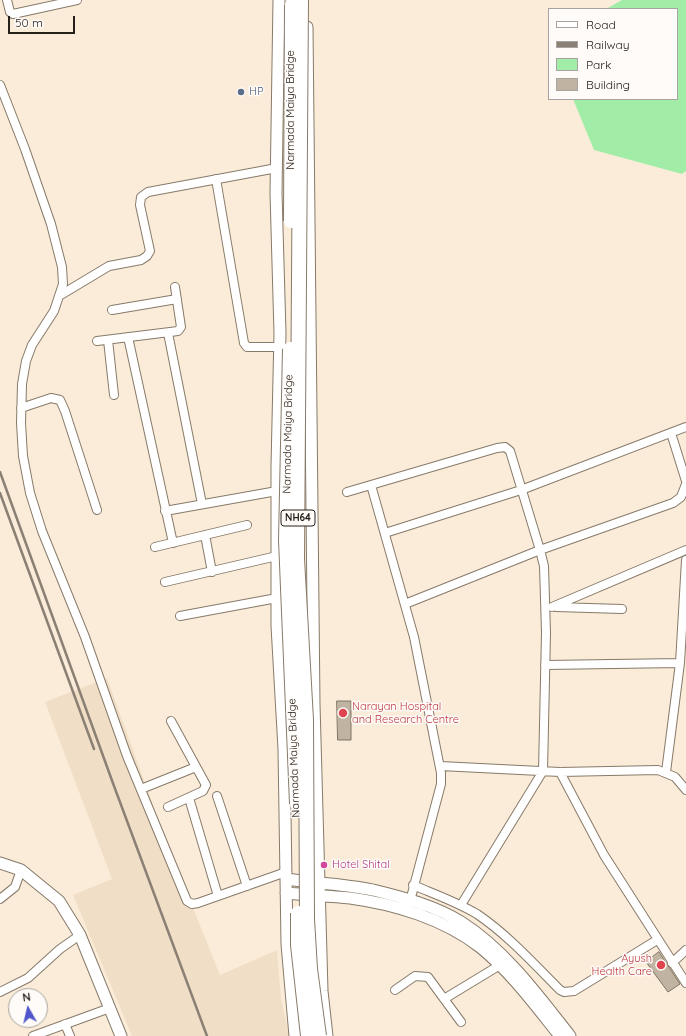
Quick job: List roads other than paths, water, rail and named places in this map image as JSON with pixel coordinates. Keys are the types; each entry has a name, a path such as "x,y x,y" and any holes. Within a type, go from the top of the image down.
{"highway":[{"name":"Narmada Maiya Bridge","path":"292,0 290,144 292,283 286,540 297,797 298,944 308,1036"},
{"name":"NH64","path":"302,0 297,559 306,720 307,919 310,969 319,1036"}],"street":[{"path":"7,0 10,12 13,14 77,0"},
{"name":"NH64","path":"279,0 277,168 280,347 277,491 277,598 284,749 287,944 295,1036"},
{"path":"307,0 311,269 310,410 313,657 322,991 327,1036"},
{"path":"0,85 25,149 51,224 62,267 62,284 54,311 32,345 22,384 21,408 23,456 30,493 42,531 85,637 127,756 187,901 194,904 247,886 286,876 319,884 354,887 408,906 458,932 480,948 500,966 560,1036"},
{"path":"59,296 109,266 141,260 147,256 150,251 140,205 141,197 148,192 277,168"},
{"path":"216,179 244,343 247,347 254,348 280,347"},
{"path":"96,341 178,331 181,327 175,287"},
{"path":"112,310 177,299"},
{"path":"168,332 202,504"},
{"path":"128,337 173,543"},
{"path":"108,340 114,395"},
{"path":"21,408 51,398 60,400 65,411 97,510"},
{"path":"385,532 521,490 686,428"},
{"path":"671,433 686,481"},
{"path":"347,492 505,447 510,451 540,550 544,566 549,607 545,665 543,771 461,905"},
{"path":"371,485 414,636 440,766 441,784 408,906"},
{"path":"405,604 540,550 673,502 681,497 685,487"},
{"path":"685,487 686,502"},
{"path":"165,511 277,491"},
{"path":"155,547 247,525"},
{"path":"205,535 212,572"},
{"path":"549,607 686,550"},
{"path":"165,582 277,556"},
{"path":"666,772 680,663 686,560"},
{"path":"180,616 277,598"},
{"path":"549,607 622,609"},
{"path":"545,665 680,663"},
{"path":"168,807 202,791 206,785 170,721"},
{"path":"440,766 560,772 658,770 675,777 686,790"},
{"path":"141,789 196,767"},
{"path":"560,772 604,855 657,940 686,983"},
{"path":"216,796 247,886"},
{"path":"189,798 218,896"},
{"path":"0,863 21,870 59,901 80,935 122,1036"},
{"path":"0,900 15,887 21,870"},
{"path":"413,885 461,905 477,915 521,950 560,990 564,992 574,991 657,940"},
{"path":"286,893 351,898 437,910 461,922 486,941 536,992 570,1036"},
{"path":"0,992 28,978 60,948 80,935"},
{"path":"672,963 686,950"},
{"path":"444,999 500,966"},
{"path":"395,990 415,976 428,977 461,1022"},
{"path":"34,1036 110,1008"},
{"path":"65,1024 70,1036"}],"railway":[{"path":"0,472 207,1036"},
{"path":"0,493 94,749"}],"place":[{"name":"HP","path":"241,92"},
{"name":"Narayan Hospital and Research Centre","path":"343,713"},
{"name":"Hotel Shital","path":"324,865"},
{"name":"Ayush Health Care","path":"661,965"}]}
